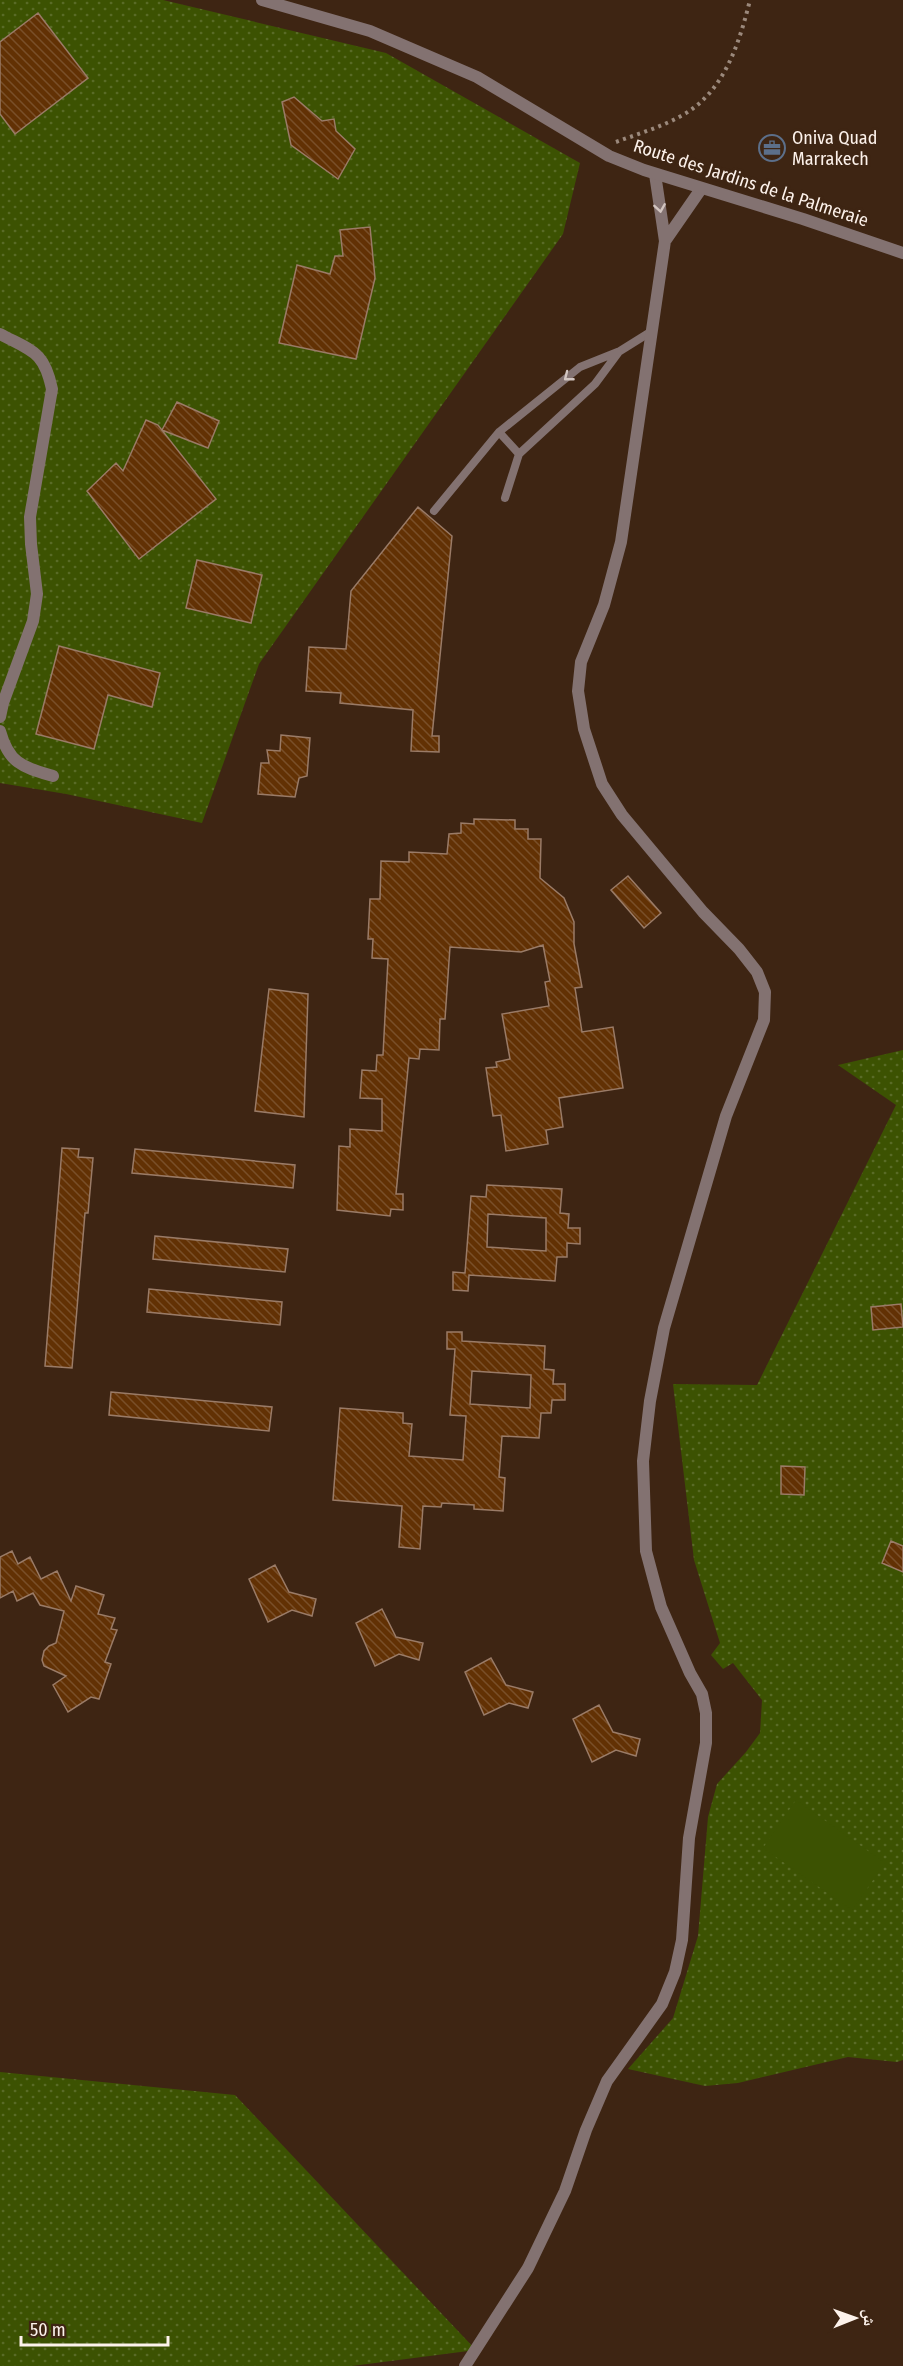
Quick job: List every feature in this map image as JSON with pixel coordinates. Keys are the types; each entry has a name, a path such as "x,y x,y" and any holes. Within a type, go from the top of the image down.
{"street":[{"name":"Route des Jardins de la Palmeraie","path":"262,0 370,31 477,77 598,149 655,174 803,219 903,253"},
{"path":"465,2366 528,2268 565,2191 586,2130 607,2081 662,2004 675,1972 682,1940 689,1838 706,1743 706,1713 702,1694 690,1673 661,1607 646,1551 643,1461 650,1401 664,1328 726,1116 764,1020 765,992 757,972 739,949 703,912 621,815 602,784 584,729 578,691 581,662 615,572 652,331 665,242 655,174"},
{"path":"665,242 700,189"},
{"path":"0,334 36,353 48,369 52,389 30,517 37,594 33,621 0,717"},
{"path":"0,731 3,743 10,754 24,768 53,776"}],"lane":[{"path":"434,511 499,432 580,367 620,351 652,331"},
{"path":"505,498 519,454 595,384 620,351"},
{"path":"499,432 519,454"}],"path":[{"path":"598,149 682,115 709,95 729,66 743,29 750,0"}],"green space":[{"path":"0,0 163,0 386,53 580,163 563,234 259,664 202,823 66,794 0,783"},
{"path":"903,1050 903,2060 897,2062 848,2057 738,2083 705,2086 628,2069 673,2018 698,1936 708,1817 717,1784 760,1733 762,1700 733,1663 723,1669 711,1655 720,1643 694,1560 673,1384 757,1385 896,1105 838,1065"},
{"path":"796,1800 885,1863 852,1910 763,1848"},
{"path":"0,2072 235,2095 476,2350 352,2366 0,2366"}],"building":[{"path":"38,13 88,78 15,134 0,114 0,42"},
{"path":"294,97 322,121 334,119 336,131 355,149 338,179 291,145 282,102"},
{"path":"370,227 375,278 356,359 279,343 297,265 330,274 335,256 343,256 340,230"},
{"path":"177,402 219,421 208,448 162,430"},
{"path":"146,420 158,425 216,499 139,559 87,491 116,463 123,471"},
{"path":"418,507 452,536 432,736 439,736 439,752 411,751 413,710 340,703 341,693 306,691 309,647 346,649 351,591"},
{"path":"197,560 262,575 251,623 186,608"},
{"path":"59,646 160,673 152,707 108,695 94,749 36,734"},
{"path":"281,735 310,738 307,776 299,778 295,797 258,794 261,763 269,763 267,750 280,751"},
{"path":"474,819 515,820 515,829 528,829 528,839 541,839 540,878 564,898 574,922 574,944 582,987 575,988 582,1032 613,1027 623,1088 559,1098 563,1127 546,1130 548,1144 506,1151 501,1115 493,1116 486,1068 497,1067 496,1062 510,1059 502,1014 549,1006 545,982 550,981 543,945 521,952 450,947 445,1019 440,1019 439,1050 420,1049 419,1059 409,1058 396,1194 403,1194 403,1210 391,1209 390,1216 337,1210 339,1146 350,1147 350,1129 382,1131 382,1099 360,1098 362,1070 376,1071 377,1055 383,1055 388,959 372,958 373,939 368,939 370,899 380,899 381,861 409,862 409,852 447,854 449,834 461,833 461,823 474,824"},
{"path":"628,876 661,913 644,928 611,890"},
{"path":"269,989 308,994 304,1117 255,1111"},
{"path":"62,1148 79,1149 78,1157 93,1158 88,1213 85,1213 72,1368 45,1366"},
{"path":"135,1149 295,1165 293,1188 132,1173"},
{"path":"487,1185 562,1189 560,1213 569,1214 568,1228 580,1228 580,1244 567,1243 567,1257 557,1257 555,1281 469,1275 468,1291 453,1290 453,1272 465,1273 471,1196 486,1197","holes":["488,1214 546,1218 546,1251 487,1247"]},
{"path":"155,1236 288,1249 285,1272 153,1259"},
{"path":"149,1289 282,1302 280,1325 147,1312"},
{"path":"901,1304 903,1327 873,1330 871,1307"},
{"path":"447,1332 462,1332 462,1341 545,1346 544,1369 554,1370 553,1384 565,1384 565,1400 552,1400 551,1413 541,1413 539,1438 502,1436 499,1477 505,1478 503,1511 474,1509 474,1505 442,1503 441,1507 423,1506 420,1549 399,1547 402,1506 333,1500 340,1408 403,1413 403,1423 412,1424 409,1456 463,1460 466,1416 450,1415 455,1349 447,1349","holes":["472,1371 531,1375 530,1408 470,1404"]},
{"path":"111,1392 272,1407 269,1431 109,1415"},
{"path":"781,1466 805,1467 804,1495 781,1494"},
{"path":"891,1541 903,1546 903,1572 882,1563"},
{"path":"12,1551 18,1564 30,1557 41,1579 57,1571 71,1601 76,1586 104,1595 98,1614 115,1618 111,1629 117,1630 105,1662 111,1664 99,1699 91,1697 68,1712 53,1685 66,1676 44,1666 42,1660 44,1651 56,1643 64,1611 40,1605 33,1593 17,1601 13,1591 0,1598 0,1557"},
{"path":"275,1565 289,1592 316,1599 312,1616 292,1610 268,1622 249,1579"},
{"path":"382,1609 396,1637 423,1643 419,1660 399,1654 375,1666 356,1623"},
{"path":"491,1658 506,1685 533,1692 528,1708 509,1703 484,1715 465,1672"},
{"path":"599,1705 613,1732 640,1739 636,1756 616,1750 592,1762 573,1719"}],"place":[{"name":"Oniva Quad Marrakech","path":"772,148"}]}
